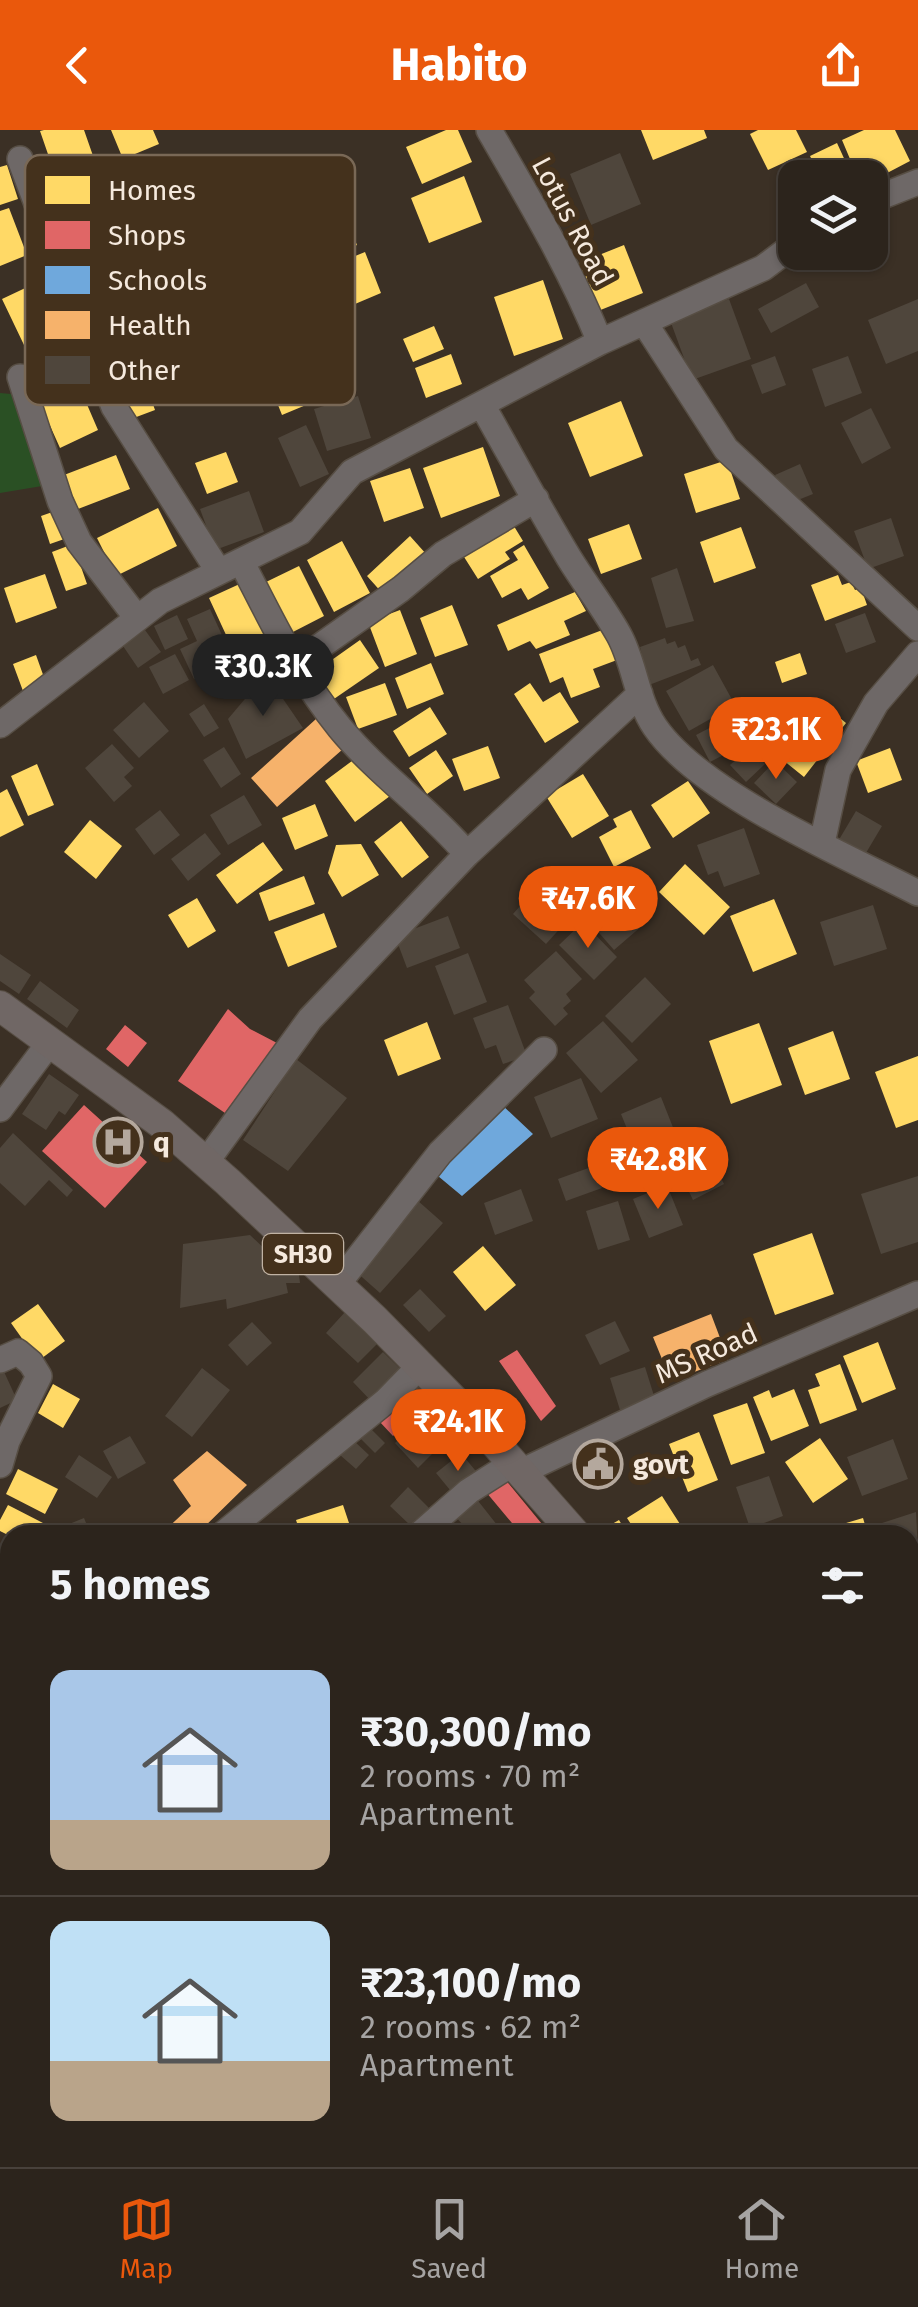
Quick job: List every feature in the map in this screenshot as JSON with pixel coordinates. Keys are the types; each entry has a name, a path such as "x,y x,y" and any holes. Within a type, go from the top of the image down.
{"main road":[{"name":"SH30","path":"0,1006 162,1124 206,1162 420,1366 567,1525"}],"street":[{"name":"Lotus Road","path":"489,130 540,218 600,342"},
{"path":"20,159 25,172"},
{"path":"888,194 918,182"},
{"path":"0,726 160,601 300,532 352,472 600,342 762,268 778,256"},
{"path":"644,322 726,448 918,628"},
{"path":"20,378 25,393"},
{"path":"29,405 60,501 79,542 137,618"},
{"path":"113,405 342,730 439,820 467,854"},
{"path":"482,405 619,634 656,728 685,758 737,798 918,893"},
{"path":"295,664 444,554 536,500"},
{"path":"822,843 838,770 876,703 918,654"},
{"path":"206,1162 310,1018 467,854 640,694"},
{"path":"0,1109 50,1042"},
{"path":"338,1285 440,1153 544,1050"},
{"name":"MS Road","path":"430,1525 469,1491 517,1468 918,1294"},
{"path":"0,1360 18,1352 40,1376 7,1442 0,1465"},
{"path":"234,1525 386,1401 420,1366"}],"green space":[{"path":"0,393 11,394 42,486 0,493"}],"building: Homes":[{"path":"84,130 93,155 48,155 40,131"},
{"path":"111,130 153,130 159,144 133,155 121,155"},
{"path":"446,130 458,130 472,162 422,184 406,147"},
{"path":"641,130 704,130 707,138 653,160"},
{"path":"758,130 796,130 807,152 790,160 778,160 778,165 768,170 750,134"},
{"path":"864,130 895,130 910,161 888,173 888,160 850,160 842,140"},
{"path":"837,143 845,160 812,160 810,156"},
{"path":"7,165 18,199 0,205 0,167"},
{"path":"464,176 482,222 429,243 411,198"},
{"path":"9,208 25,256 0,266 0,211"},
{"path":"624,245 643,293 598,311 579,263"},
{"path":"365,252 381,293 355,304 355,256"},
{"path":"543,280 563,339 514,356 494,297"},
{"path":"25,288 25,345 24,345 2,299"},
{"path":"434,326 444,349 413,362 403,339"},
{"path":"451,354 462,384 426,398 415,368"},
{"path":"621,401 643,456 590,477 568,423"},
{"path":"41,405 87,405 98,430 60,448"},
{"path":"108,405 153,405 155,410 115,425"},
{"path":"278,405 306,405 282,415"},
{"path":"483,447 500,496 441,518 423,468"},
{"path":"226,452 238,482 207,494 195,463"},
{"path":"116,455 130,489 78,509 64,475"},
{"path":"727,460 740,499 696,513 684,474"},
{"path":"410,468 424,508 384,522 370,481"},
{"path":"158,508 177,546 116,576 97,538"},
{"path":"61,509 70,537 50,544 41,516"},
{"path":"509,518 523,541 505,552 510,559 478,579 459,549"},
{"path":"629,524 642,559 601,574 588,539"},
{"path":"741,527 756,568 714,583 700,542"},
{"path":"410,536 427,555 384,595 367,576"},
{"path":"342,541 370,593 334,612 307,560"},
{"path":"73,544 87,584 66,591 52,552"},
{"path":"524,545 549,588 528,600 521,588 502,598 490,576 518,560 513,552"},
{"path":"299,566 324,616 291,633 266,582"},
{"path":"45,574 57,608 16,623 4,588"},
{"path":"838,575 842,585 851,582 855,590 861,588 867,605 825,621 811,585"},
{"path":"244,582 274,648 239,663 209,598"},
{"path":"575,592 586,611 564,621 570,635 536,649 530,641 508,651 497,625"},
{"path":"452,605 468,645 435,657 420,618"},
{"path":"400,610 417,654 385,667 368,622"},
{"path":"605,629 617,660 593,669 600,687 571,698 563,677 550,683 539,654"},
{"path":"360,640 379,668 331,701 312,674"},
{"path":"800,653 807,674 782,683 775,662"},
{"path":"36,655 46,683 23,691 13,664"},
{"path":"431,663 444,694 407,709 395,678"},
{"path":"385,683 397,715 358,729 346,697"},
{"path":"530,683 543,702 560,692 579,722 545,743 514,694"},
{"path":"819,701 846,723 804,777 773,752 781,741 776,736 789,718 799,726"},
{"path":"430,707 447,734 409,757 393,731"},
{"path":"488,746 500,778 464,791 452,759"},
{"path":"890,748 902,780 868,793 856,761"},
{"path":"436,750 453,776 427,794 409,768"},
{"path":"360,755 390,796 355,822 325,781"},
{"path":"37,764 54,805 28,816 11,776"},
{"path":"583,774 609,816 572,838 546,796"},
{"path":"688,781 710,813 673,838 651,805"},
{"path":"7,789 24,825 0,837 0,793"},
{"path":"315,804 328,836 295,850 282,818"},
{"path":"631,810 651,848 614,867 599,837 617,827 613,819"},
{"path":"90,820 122,846 96,879 64,852"},
{"path":"401,821 429,857 402,878 374,842"},
{"path":"263,842 283,870 237,904 216,875"},
{"path":"361,844 379,875 342,897 328,873 336,845"},
{"path":"685,864 730,907 704,935 659,892"},
{"path":"304,876 315,904 269,921 259,893"},
{"path":"197,898 216,931 188,948 168,915"},
{"path":"774,899 797,954 753,972 730,916"},
{"path":"324,913 337,947 288,967 274,932"},
{"path":"427,1022 441,1059 398,1076 384,1040"},
{"path":"759,1023 782,1085 731,1104 709,1041"},
{"path":"833,1031 850,1079 805,1095 788,1048"},
{"path":"918,1056 918,1120 896,1128 875,1072"},
{"path":"812,1233 834,1294 775,1315 753,1254"},
{"path":"483,1246 516,1285 485,1311 453,1272"},
{"path":"38,1304 65,1341 38,1361 11,1323"},
{"path":"878,1342 896,1389 862,1403 843,1356"},
{"path":"840,1364 857,1410 820,1424 808,1390 820,1386 815,1374"},
{"path":"53,1384 80,1399 63,1428 38,1413"},
{"path":"794,1389 809,1426 771,1441 753,1397 769,1390 772,1398"},
{"path":"747,1403 765,1453 731,1465 713,1415"},
{"path":"699,1432 718,1480 688,1492 669,1444"},
{"path":"820,1438 848,1479 813,1503 785,1462"},
{"path":"18,1469 58,1489 45,1514 6,1494"},
{"path":"662,1496 681,1525 632,1525 627,1518"},
{"path":"8,1505 43,1523 0,1525"},
{"path":"343,1505 350,1525 298,1525 296,1520"},
{"path":"863,1518 865,1525 839,1525"}],"building: Shops":[{"path":"228,1009 250,1029 277,1043 225,1113 178,1081"},
{"path":"125,1025 147,1043 128,1067 106,1049"},
{"path":"84,1105 147,1162 105,1208 42,1151"},
{"path":"517,1350 556,1406 541,1421 499,1361"},
{"path":"399,1401 414,1417 393,1436 379,1421"},
{"path":"504,1478 543,1525 514,1525 486,1492"}],"building: Schools":[{"path":"501,1104 533,1134 462,1196 438,1176"}],"building: Health":[{"path":"316,719 343,749 277,807 251,778"},
{"path":"711,1314 728,1359 671,1381 653,1337"},
{"path":"207,1451 247,1485 206,1525 171,1525 191,1506 173,1480"}],"building: Other":[{"path":"620,153 641,204 591,225 570,174"},
{"path":"806,283 819,307 771,333 758,309"},
{"path":"729,299 751,359 692,380 670,320"},
{"path":"918,299 918,351 886,364 868,320"},
{"path":"775,356 786,385 762,394 751,365"},
{"path":"848,356 862,393 825,407 812,369"},
{"path":"358,396 371,438 327,451 314,409 355,405"},
{"path":"871,408 891,448 862,464 841,423"},
{"path":"306,425 329,474 300,487 278,438"},
{"path":"800,464 813,494 788,504 775,475"},
{"path":"249,491 264,532 215,550 200,509"},
{"path":"891,518 904,556 868,569 854,531"},
{"path":"677,568 694,621 666,628 651,578"},
{"path":"210,609 227,646 213,653 220,667 194,679 180,649 197,641 187,619"},
{"path":"865,613 876,642 846,653 835,624"},
{"path":"177,615 188,639 165,650 154,626"},
{"path":"145,630 161,652 138,668 123,646"},
{"path":"665,638 667,644 675,641 678,648 685,645 691,661 698,658 701,665 649,685 640,647"},
{"path":"175,654 189,680 163,694 149,667"},
{"path":"713,665 735,705 689,731 666,691"},
{"path":"266,674 303,728 246,759 228,719"},
{"path":"144,702 169,731 139,758 113,730"},
{"path":"759,702 773,729 710,762 696,735"},
{"path":"204,704 219,728 204,737 189,714"},
{"path":"112,744 134,768 124,777 132,786 114,802 85,768"},
{"path":"224,747 241,774 221,788 203,760"},
{"path":"750,747 765,764 746,782 730,765"},
{"path":"775,761 797,782 776,804 754,783"},
{"path":"244,795 262,825 228,845 210,815"},
{"path":"160,810 180,835 154,855 135,829"},
{"path":"856,811 882,826 863,858 837,843"},
{"path":"744,828 760,874 724,887 718,871 708,875 697,845"},
{"path":"205,833 221,854 188,881 171,859"},
{"path":"542,881 575,912 546,944 513,914"},
{"path":"622,887 650,919 614,950 586,918"},
{"path":"873,905 887,949 834,966 820,922"},
{"path":"448,916 460,948 407,968 395,936"},
{"path":"583,922 617,957 594,980 559,945"},
{"path":"556,951 582,979 566,994 571,1001 563,1008 568,1014 555,1026 529,998 535,992 524,980"},
{"path":"468,953 487,1002 454,1015 435,966"},
{"path":"0,954 31,975 19,994 0,981"},
{"path":"645,977 671,1004 632,1043 605,1016"},
{"path":"40,981 79,1010 67,1028 27,999"},
{"path":"508,1005 527,1056 503,1064 496,1045 485,1049 473,1018"},
{"path":"603,1021 638,1060 601,1093 566,1053"},
{"path":"296,1059 347,1098 288,1171 243,1140"},
{"path":"49,1074 79,1095 65,1115 59,1111 46,1130 22,1114"},
{"path":"581,1078 598,1119 551,1138 534,1097"},
{"path":"661,1097 674,1130 634,1146 621,1114"},
{"path":"13,1133 73,1190 67,1197 49,1180 25,1206 0,1183 0,1148"},
{"path":"707,1150 724,1184 693,1200 676,1165"},
{"path":"594,1166 602,1188 566,1201 558,1179"},
{"path":"918,1176 918,1242 881,1254 861,1194"},
{"path":"667,1185 683,1225 649,1238 633,1199"},
{"path":"521,1189 533,1221 495,1235 484,1203"},
{"path":"417,1200 443,1223 380,1293 354,1270"},
{"path":"618,1201 630,1240 598,1250 586,1211"},
{"path":"250,1235 284,1267 298,1267 300,1283 286,1283 288,1293 227,1309 226,1299 180,1308 183,1244"},
{"path":"420,1289 446,1316 429,1332 403,1305"},
{"path":"345,1312 378,1343 358,1363 326,1333"},
{"path":"615,1321 630,1351 600,1365 585,1335"},
{"path":"252,1322 272,1343 247,1366 228,1345"},
{"path":"383,1352 404,1372 374,1404 353,1382"},
{"path":"0,1363 17,1400 0,1408"},
{"path":"645,1367 655,1399 620,1410 610,1378"},
{"path":"202,1368 230,1390 192,1437 165,1416"},
{"path":"417,1385 434,1403 420,1417 403,1399"},
{"path":"442,1411 468,1439 454,1452 428,1425"},
{"path":"417,1422 440,1446 418,1468 395,1443"},
{"path":"369,1427 385,1443 375,1453 359,1437"},
{"path":"130,1436 146,1463 118,1479 103,1451"},
{"path":"893,1439 908,1479 862,1496 847,1457"},
{"path":"353,1440 369,1455 356,1469 340,1455"},
{"path":"461,1453 479,1475 455,1496 436,1473"},
{"path":"79,1455 112,1477 97,1498 65,1477"},
{"path":"769,1476 783,1516 749,1525 736,1487"},
{"path":"408,1487 429,1508 410,1525 390,1506"},
{"path":"475,1497 497,1525 463,1525 454,1515"},
{"path":"916,1512 917,1525 882,1523"},
{"path":"84,1518 87,1525 67,1525"}],"place":[{"name":"q","path":"118,1142"},
{"name":"govt","path":"598,1464"}]}
